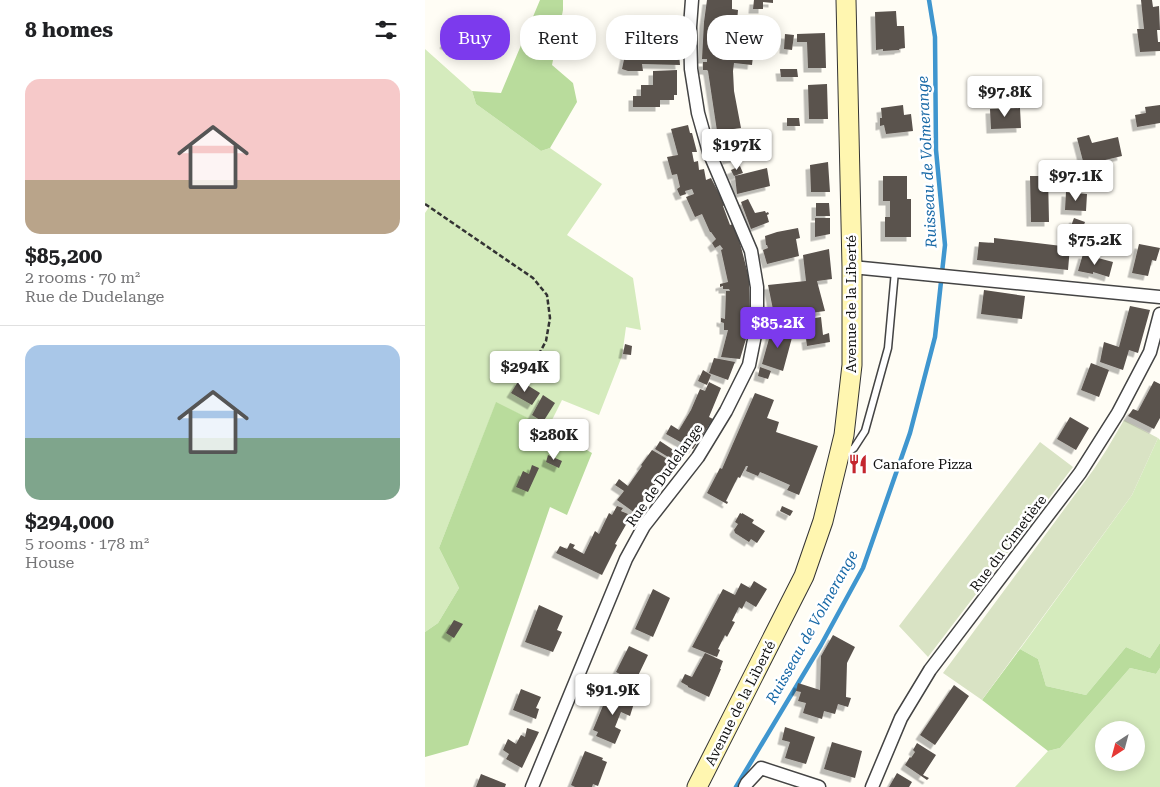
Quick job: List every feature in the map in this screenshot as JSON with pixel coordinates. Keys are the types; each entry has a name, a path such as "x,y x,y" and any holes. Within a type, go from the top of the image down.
{"main road":[{"name":"Avenue de la Liberté","path":"697,787 804,576 823,521 844,435 852,365 852,266 846,0"}],"street":[{"name":"Rue de Dudelange","path":"532,787 626,559 644,526 698,457 726,411 749,364 757,325 757,287 751,251 709,152 698,113 691,69 690,27 692,0"},
{"path":"852,266 1160,297"},
{"name":"Rue du Cimetière","path":"872,787 901,718 930,670 1080,473 1117,413 1150,352 1160,314"},
{"path":"745,787 761,768 819,787"}],"lane":[{"path":"838,460 854,448 865,431 888,348 895,271"}],"path":[{"path":"425,204 533,278 547,295 551,318 546,341 527,376"}],"green space":[{"path":"540,0 563,0 562,15 534,15"},
{"path":"520,48 520,60 553,60 552,65 573,83 577,102 550,148 541,151 476,104 472,91 501,93"},
{"path":"425,49 472,91 476,104 541,151 550,148 602,184 567,235 633,278 641,330 626,327 622,356 599,415 562,400 548,428 496,403 439,548 459,588 438,623 425,632 425,213 429,207 425,204"},
{"path":"496,402 592,453 567,515 550,507 468,745 425,757 425,632 438,623 459,588 439,548"},
{"path":"1124,420 1158,438 1132,495 982,700 943,673 1094,469"},
{"path":"1158,438 1160,440 1160,643 1150,658 1126,647 1086,695 1046,686 1038,659 1020,649 1132,495"},
{"path":"1040,442 1073,467 928,657 899,626"},
{"path":"1160,643 1160,668 1156,674 1130,668 1060,748 1048,751 982,700 1020,649 1038,659 1046,686 1086,695 1126,647 1150,658"},
{"path":"1130,668 1156,674 1160,668 1160,787 1015,787 1048,751 1060,748"}],"building":[{"path":"707,0 732,0 732,9 738,10 738,15 707,15 707,59 702,59"},
{"path":"754,0 773,0 773,3 763,2 763,9 753,9"},
{"path":"1141,0 1152,0 1153,7 1159,6 1160,30 1157,30 1160,51 1140,52 1137,29 1144,29"},
{"path":"896,11 897,26 904,26 905,48 899,50 876,50 875,12"},
{"path":"825,33 826,68 808,68 807,42 797,42 797,34"},
{"path":"785,34 794,35 792,50 784,49"},
{"path":"624,60 680,60 680,65 642,64 643,71 622,69"},
{"path":"707,60 753,60 752,65 734,63 734,91 741,128 717,131 708,71 703,70 703,62 707,62"},
{"path":"780,69 797,69 798,77 781,77"},
{"path":"677,70 677,95 674,95 674,100 660,100 660,107 633,107 633,96 641,96 641,85 653,85 653,71"},
{"path":"827,84 828,119 809,119 808,85"},
{"path":"903,105 904,115 911,114 913,131 886,134 884,125 880,126 880,118 882,118 881,108"},
{"path":"1160,105 1160,123 1137,127 1135,115 1146,113 1145,107"},
{"path":"1020,108 1021,128 991,129 990,109"},
{"path":"787,118 799,118 800,126 787,126"},
{"path":"688,125 697,152 692,152 694,162 698,161 699,170 704,169 706,180 711,178 725,205 723,206 730,225 733,224 740,243 749,278 750,313 746,339 740,359 721,357 728,330 724,330 724,323 721,322 721,318 725,319 726,291 730,291 729,289 723,289 723,286 720,287 720,284 728,282 721,250 723,249 720,245 715,248 712,243 716,239 710,232 702,214 695,217 686,197 694,194 692,189 685,191 686,194 680,196 677,189 680,187 677,174 672,175 667,157 678,155 671,129"},
{"path":"1089,135 1092,143 1118,137 1122,156 1084,165 1077,138"},
{"path":"737,145 740,157 727,160 724,148"},
{"path":"828,162 830,192 811,192 810,165"},
{"path":"740,166 743,173 734,176 731,170"},
{"path":"767,168 770,186 737,194 735,176"},
{"path":"883,176 907,176 907,199 911,199 911,237 885,237 885,217 890,217 890,201 883,201"},
{"path":"1030,176 1048,176 1049,222 1031,222"},
{"path":"1066,192 1087,194 1086,211 1065,210"},
{"path":"748,199 755,213 768,212 769,222 751,229 741,202"},
{"path":"816,203 829,203 830,216 816,216"},
{"path":"815,218 830,218 830,234 815,237"},
{"path":"1074,218 1085,222 1082,230 1071,226"},
{"path":"798,228 800,238 796,239 799,256 767,264 763,250 768,248 765,236"},
{"path":"994,238 1070,247 1068,270 977,260 979,242 994,243"},
{"path":"1139,244 1160,248 1156,261 1152,260 1148,276 1132,273"},
{"path":"829,249 832,279 817,281 825,311 804,314 805,326 776,324 768,285 806,281 803,255"},
{"path":"1083,254 1113,262 1109,277 1093,272 1093,274 1078,271"},
{"path":"984,290 1025,296 1022,319 981,314"},
{"path":"1130,306 1150,310 1138,353 1129,350 1123,370 1100,362 1104,342 1119,347"},
{"path":"821,317 823,335 829,333 830,342 807,346 806,338 811,337 809,319"},
{"path":"772,328 793,334 783,371 762,364"},
{"path":"625,344 632,346 631,355 623,354"},
{"path":"714,358 735,362 728,380 709,373"},
{"path":"1091,363 1109,370 1099,397 1081,390"},
{"path":"760,367 771,371 768,379 758,376"},
{"path":"703,370 711,375 707,385 698,381"},
{"path":"519,380 540,393 532,405 511,393"},
{"path":"1154,381 1160,384 1160,418 1154,429 1128,416 1133,409 1138,411"},
{"path":"709,382 721,388 709,417 713,419 693,449 666,434 671,425 679,430 691,410 700,389 705,391"},
{"path":"755,393 774,400 767,418 779,422 776,432 818,446 799,495 787,490 790,485 760,472 758,476 746,471 748,466 746,466 726,501 728,502 727,504 707,493 720,468 722,469"},
{"path":"543,395 555,403 543,422 532,415"},
{"path":"1070,417 1089,428 1076,450 1057,439"},
{"path":"660,441 678,453 673,460 655,449"},
{"path":"652,450 671,461 635,513 617,500 624,491 615,485 619,479 628,486"},
{"path":"548,455 562,461 559,468 546,462"},
{"path":"532,465 539,468 528,492 516,487 523,471 529,474"},
{"path":"617,506 623,508 621,511 628,514 624,522 627,523 615,544 617,545 602,575 556,553 560,546 567,549 570,543 575,545 573,548 584,554 595,531 599,534 609,513 612,515"},
{"path":"782,506 793,511 790,516 780,511"},
{"path":"740,513 754,520 752,523 765,531 757,543 751,539 749,542 735,533 734,530 738,524 735,522"},
{"path":"754,581 767,589 756,607 746,601 742,609 739,607 732,621 735,622 727,637 725,635 718,649 720,650 717,657 692,647 723,589 735,595 741,583 750,588"},
{"path":"653,589 670,598 653,637 635,629"},
{"path":"539,605 563,616 557,630 562,632 553,652 525,642"},
{"path":"454,620 463,624 454,638 446,633"},
{"path":"833,635 855,647 847,663 846,697 851,698 848,707 838,704 835,714 824,711 822,719 803,713 806,703 798,701 801,692 796,691 798,683 820,690 821,656"},
{"path":"629,646 648,655 635,682 616,672"},
{"path":"705,653 723,661 709,697 681,682 685,674 692,677"},
{"path":"954,685 969,696 935,745 920,735"},
{"path":"521,689 541,697 536,708 539,709 536,719 513,710"},
{"path":"609,691 635,700 630,716 621,712 615,727 621,730 615,744 596,736 598,732 593,730"},
{"path":"785,727 815,737 806,764 785,758 790,742 782,740"},
{"path":"527,728 539,732 522,768 506,759 509,754 503,750 508,739 516,744 521,735 525,737"},
{"path":"832,742 862,751 855,778 824,769"},
{"path":"917,743 936,755 923,775 929,778 927,780 905,765 915,752 913,750"},
{"path":"585,751 603,758 602,760 607,762 598,786 593,784 592,787 575,787 571,785"},
{"path":"897,773 912,782 909,787 889,787"},
{"path":"481,774 506,784 505,787 476,787"}],"waterway":[{"name":"Ruisseau de Volmerange","path":"736,787 821,645 863,568 910,433 935,337 945,245 936,150 935,37 929,0"}],"place":[{"name":"Canafore Pizza","path":"858,464"}]}
